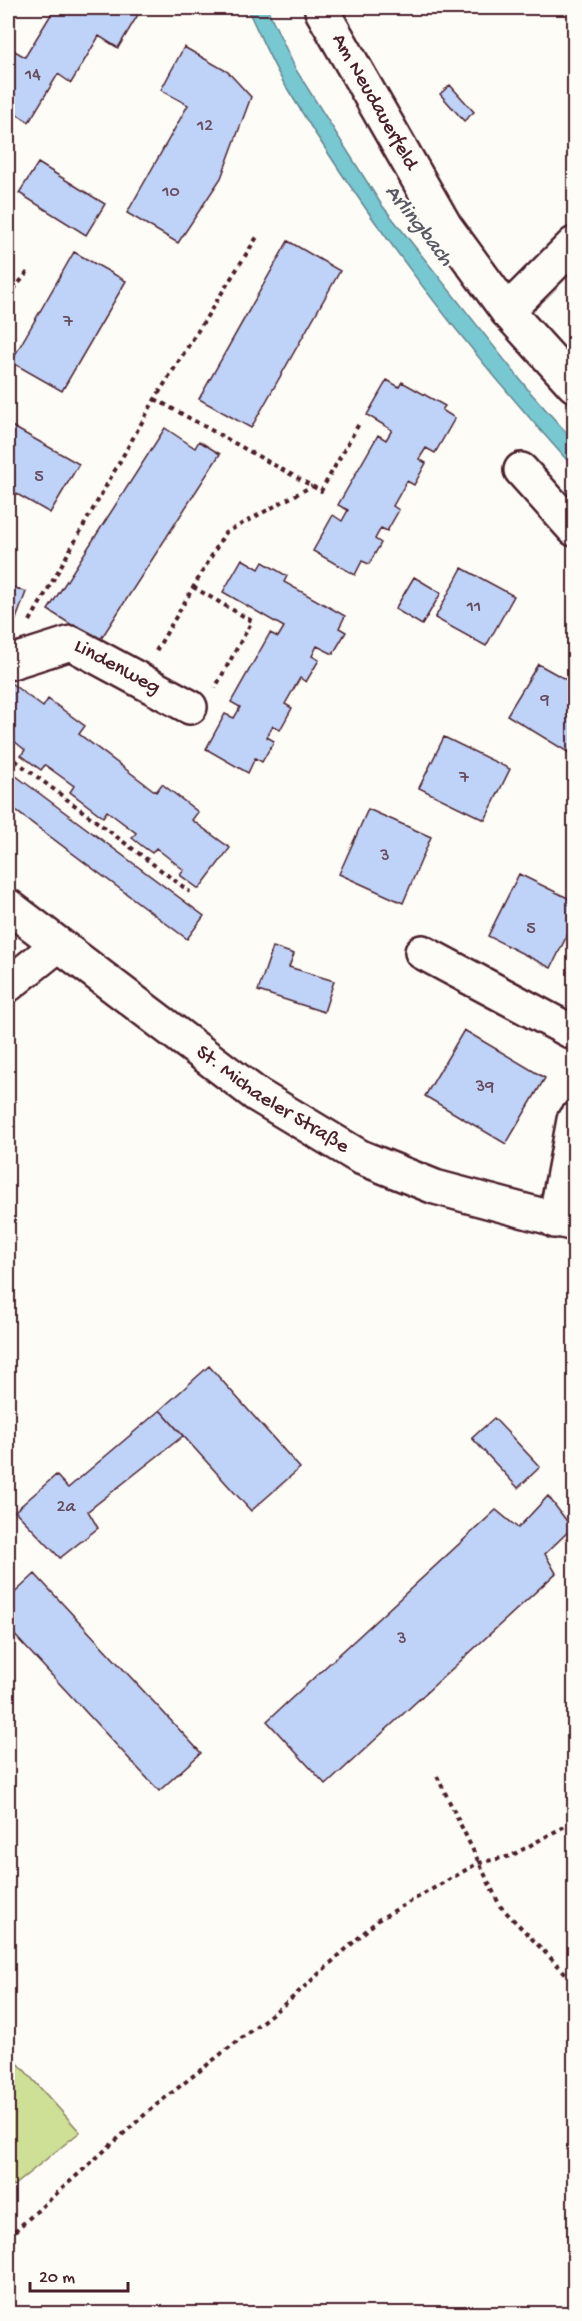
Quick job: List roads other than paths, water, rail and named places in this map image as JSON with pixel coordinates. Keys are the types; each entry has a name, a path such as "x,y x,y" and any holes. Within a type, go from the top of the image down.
{"street":[{"name":"Am Neudauerfeld","path":"322,11 445,226 507,310 574,386"},
{"path":"507,310 574,244"},
{"path":"521,470 574,529"},
{"name":"Lindenweg","path":"8,663 71,643 189,707"},
{"name":"St. Michaeler Straße","path":"8,906 257,1095 360,1157 435,1187 565,1223"},
{"path":"8,986 58,945"},
{"path":"422,952 574,1033"},
{"path":"565,1223 574,1120"}],"water":[{"name":"Arlingbach","path":"247,8 267,8 296,70 381,204 530,392 574,441 574,468 496,378 384,234 316,135 285,85"}]}
